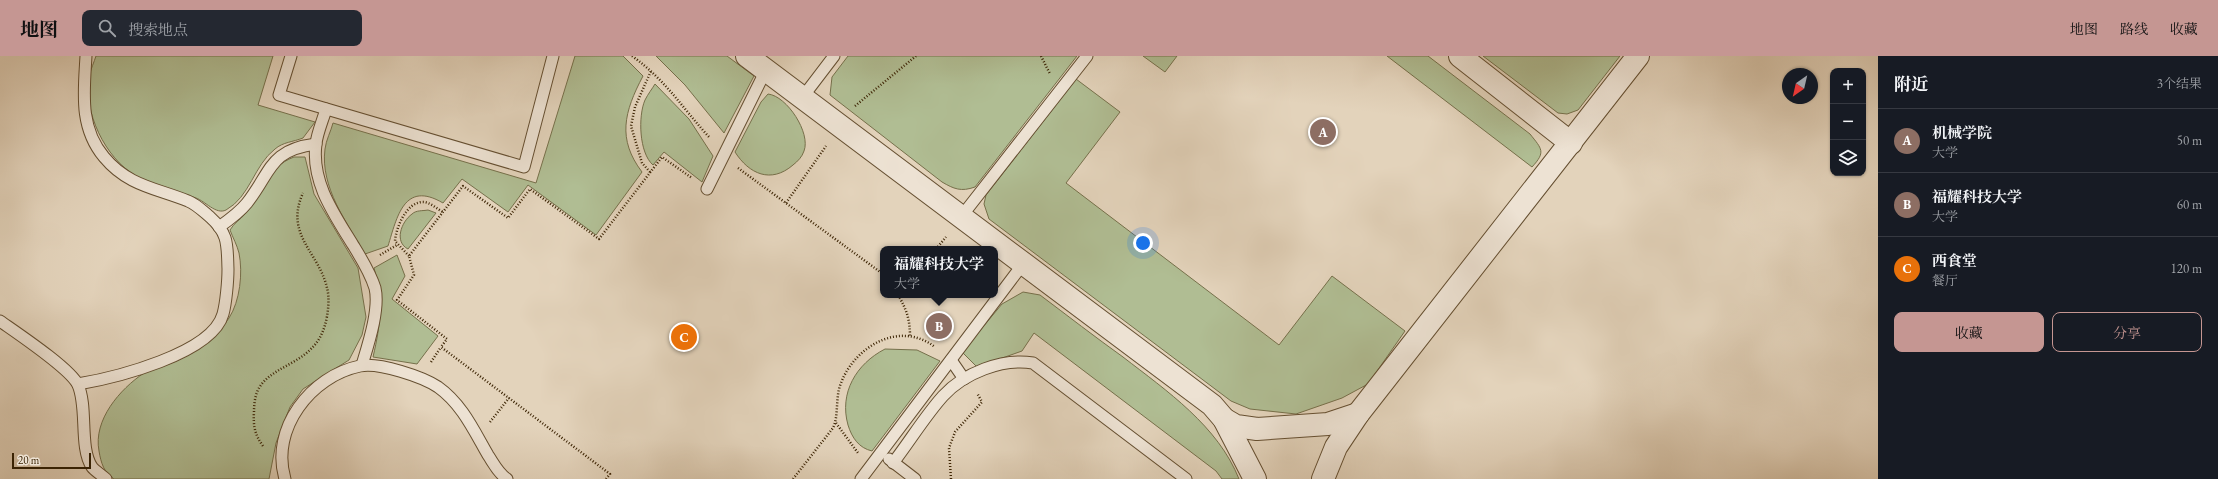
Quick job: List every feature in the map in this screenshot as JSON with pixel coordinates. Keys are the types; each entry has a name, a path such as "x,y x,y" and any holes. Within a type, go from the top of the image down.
{"street":[{"path":"747,56 1212,406 1224,419 1255,479"},
{"path":"1460,56 1571,143"},
{"path":"1323,479 1336,447 1358,414 1638,56"},
{"path":"1224,419 1236,426 1257,429 1328,424 1358,414"}],"lane":[{"path":"78,384 124,375 155,364 199,341 214,328 223,315 228,275 224,233 219,227 190,201 143,186 122,174 104,157 91,136 85,117 83,100 86,56"},
{"path":"291,56 280,95 524,167 553,56"},
{"path":"802,98 834,56"},
{"path":"961,217 1087,56"},
{"path":"707,189 766,70"},
{"path":"326,109 316,144 316,164 319,183 330,208 364,263 375,289 375,312 362,365"},
{"path":"219,227 248,202 273,163 284,153 299,146 316,144"},
{"path":"998,297 1023,264"},
{"path":"862,479 998,298"},
{"path":"0,321 60,366 78,384 83,402 87,451 92,466 106,479"},
{"path":"951,360 964,379"},
{"path":"893,463 944,395 964,379 997,365 1021,361 1033,363 1186,479"},
{"path":"285,479 282,464 284,441 291,418 305,397 343,371 362,365 416,375 438,387 464,414 495,468 507,479"},
{"path":"881,453 915,479"}],"path":[{"path":"632,56 651,72 685,107 724,155 736,167 880,272"},
{"path":"786,203 852,109 916,56"},
{"path":"650,172 642,163 631,126 635,107 651,72"},
{"path":"409,256 463,186 508,218 530,189 599,239 662,157 707,189"},
{"path":"282,464 266,452 256,436 253,422 255,400 259,388 268,379 308,353 325,325 328,289 300,234 297,218 298,204 316,164"},
{"path":"443,212 424,202 417,203 410,208 398,226 394,241 409,256 414,275 397,300 447,339 441,347 610,474 606,479"},
{"path":"901,298 910,320 910,337"},
{"path":"793,479 835,422 836,403 840,384 847,369 858,356 881,339 898,335 910,337 933,346 951,360"},
{"path":"951,479 949,448 955,432 982,402 980,396 964,379"},
{"path":"478,438 509,398"},
{"path":"835,422 853,447 872,465"}],"green space":[{"path":"96,56 273,56 258,105 315,122 303,138 285,143 275,149 262,163 241,197 226,210 218,211 196,198 142,180 125,168 115,158 99,133 89,104 89,76"},
{"path":"575,56 623,56 643,76 631,102 626,125 626,137 629,148 634,160 642,172 596,235 528,185 508,212 462,179 443,203 430,197 419,196 411,199 404,205 399,214 388,246 365,254 336,204 327,177 325,149 333,123 536,183"},
{"path":"656,56 727,56 754,76 724,133 685,85"},
{"path":"848,56 1077,56 975,187 970,189 962,189 954,188 942,182 830,95 832,77"},
{"path":"1143,56 1177,56 1165,72"},
{"path":"1387,56 1428,56 1530,134 1540,147 1541,154 1539,158 1532,167"},
{"path":"1483,56 1620,56 1578,110 1567,114 1558,113"},
{"path":"1076,79 1120,112 1066,183 1279,345 1332,276 1405,331 1368,384 1342,398 1296,414 1250,409 1231,401 989,219 984,204 986,195"},
{"path":"655,84 689,119 713,156 702,182 664,152 653,165 648,159 642,143 641,115 645,100"},
{"path":"768,94 783,101 790,108 801,126 805,143 804,151 800,159 785,171 769,175 754,171 741,160 735,152 761,102"},
{"path":"294,157 305,157 314,194 358,268 366,317 362,335 349,360 303,389 290,407 276,443 269,479 114,479 108,474 101,460 98,439 104,417 110,406 126,388 144,373 187,356 203,346 217,333 229,318 236,303 240,287 241,269 239,253 230,230 251,206 270,174 284,162"},
{"path":"428,210 436,213 408,249 401,242 400,237 402,227 408,218 414,213"},
{"path":"397,255 405,276 392,299 438,336 417,364 373,357 378,333 380,312 379,291 374,268"},
{"path":"1023,292 1040,295 1174,397 1205,426 1218,442 1230,460 1239,479 1222,479 1216,471 1034,333 1022,351 977,367 962,352 1002,304"},
{"path":"885,349 917,350 940,361 872,451 863,448 852,434 848,425 846,402 848,391 858,371 875,355"}],"place":[{"name":"机械学院","path":"1323,132"},
{"name":"福耀科技大学","path":"939,326"},
{"name":"西食堂","path":"684,337"}]}
